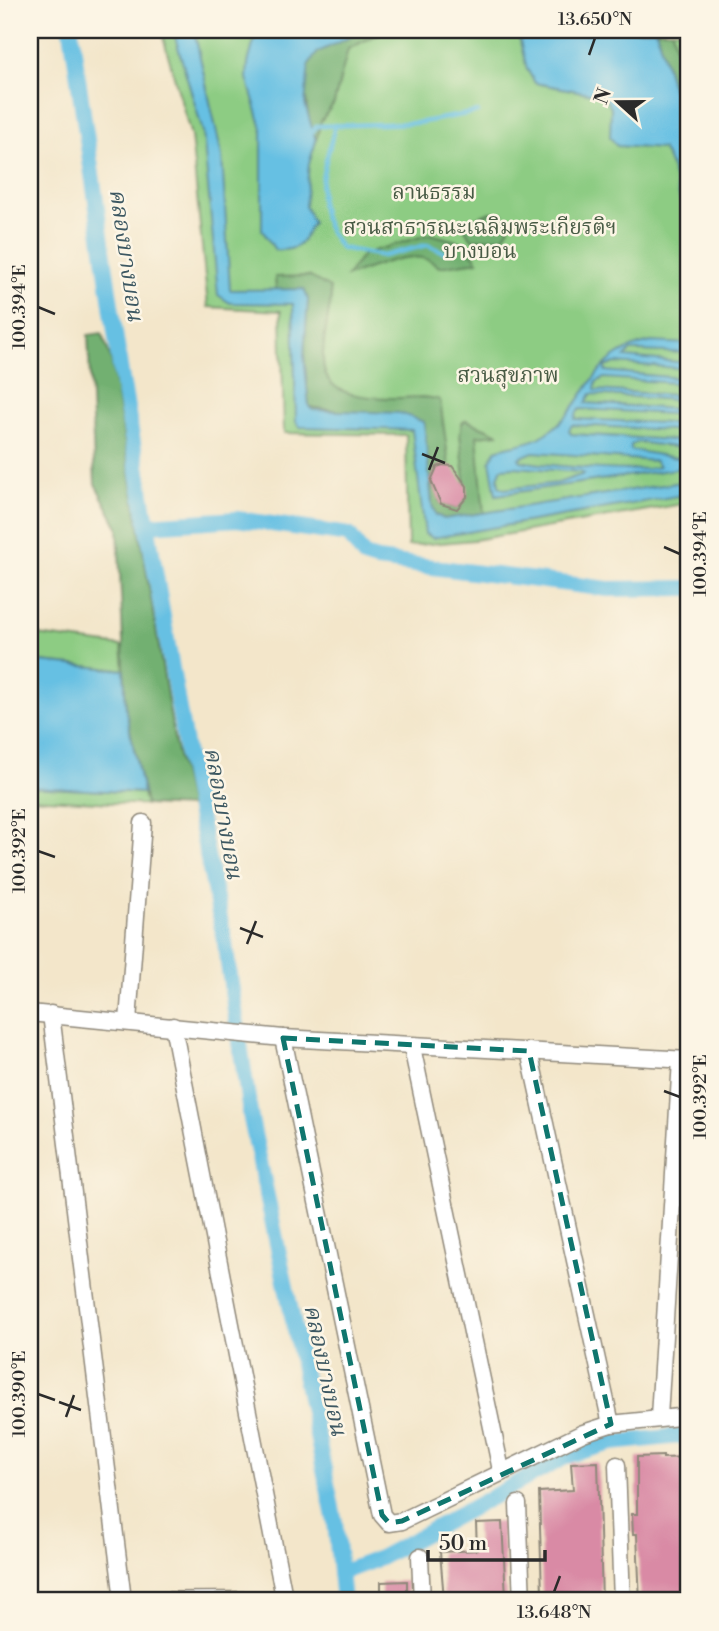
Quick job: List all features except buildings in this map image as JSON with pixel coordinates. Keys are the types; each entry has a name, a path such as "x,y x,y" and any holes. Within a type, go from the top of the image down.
{"street":[{"path":"128,1021 143,822"},
{"path":"30,1013 214,1028 283,1038 685,1060 659,1417"},
{"path":"51,1014 123,1600"},
{"path":"75,1601 277,1600 284,1597 285,1590 173,1026"},
{"path":"283,1038 382,1515 389,1523 402,1521 583,1433 611,1424 689,1416"},
{"path":"412,1047 501,1471"},
{"path":"529,1051 611,1424"},
{"path":"617,1465 622,1601"},
{"path":"518,1504 522,1601"},
{"path":"420,1557 422,1601"}],"highlighted area":[{"path":"283,1038 529,1051 611,1424 402,1521 389,1523 382,1515"}],"green space":[{"name":"สวนสาธารณะเฉลิมพระเกียรติฯ บางบอน","path":"161,30 689,30 689,503 474,540 408,546 406,435 284,433 281,311 208,307 191,136"},
{"path":"365,30 386,30 348,49 334,103 321,121 316,141 309,121 306,94 308,69 312,58 324,48"},
{"path":"656,30 672,30 685,84 689,116 672,87"},
{"path":"491,212 503,214 509,228 503,237 473,240 465,230 465,222"},
{"path":"430,234 464,243 478,261 439,267 430,260 407,258 347,276 363,254"},
{"path":"309,276 330,288 323,361 326,375 333,385 368,397 424,397 440,400 449,465 437,467 431,481 441,504 457,509 467,497 460,434 462,423 466,420 499,434 477,436 484,514 444,519 436,515 432,505 424,422 309,407 304,355 308,300 304,289 276,290 275,277"},
{"path":"102,333 111,359 175,743 190,807 146,805 126,711 118,527 95,484 88,335"},
{"path":"30,634 122,646 124,670 30,661"},
{"path":"30,787 143,793 146,805 30,798"}],"water":[{"path":"173,30 194,30 222,156 230,290 304,289 308,300 304,355 309,407 313,410 400,413 424,422 432,505 436,515 444,519 689,481 689,494 433,538 425,534 412,430 300,427 296,422 293,304 230,303 218,295 203,132"},
{"path":"257,30 365,30 318,52 309,64 305,104 316,141 309,164 305,206 313,222 300,244 284,250 275,250 262,230 262,129 247,78"},
{"path":"517,30 656,30 672,87 689,116 689,221 681,204 671,166 662,149 617,146 610,137 611,108 604,96 535,83 527,69"},
{"path":"651,342 689,344 689,353 630,351 625,357 689,363 689,369 615,363 605,367 605,371 689,379 689,384 604,378 596,382 595,390 689,396 689,401 591,394 586,403 689,410 689,415 581,409 575,419 689,424 689,431 572,425 569,430 571,434 689,441 689,449 637,442 631,445 631,450 677,458 689,455 689,461 676,469 496,495 490,461 496,450 529,442 547,433 574,407 602,368 630,348","holes":["533,452 655,461 659,466 634,470 593,468 533,463 521,461 519,458","502,468 580,472 584,474 558,483 504,489 499,486 498,477"]},
{"path":"30,661 124,670 126,711 143,793 30,787"}],"waterway":[{"name":"คลองบางบอน","path":"71,30 121,373 188,761 225,943 251,1119 335,1522 343,1601"},
{"path":"312,132 317,126 417,123 478,112"},
{"path":"335,125 323,173 321,202 330,233 341,248 383,256 427,245 444,252"},
{"path":"148,525 237,519 349,535 364,556 377,560 608,589 689,588"},
{"path":"340,1573 380,1558 569,1455 611,1443 689,1435"}],"park label":[{"name":"ลานธรรม","path":"434,192"},
{"name":"สวนสุขภาพ","path":"508,375"}]}
